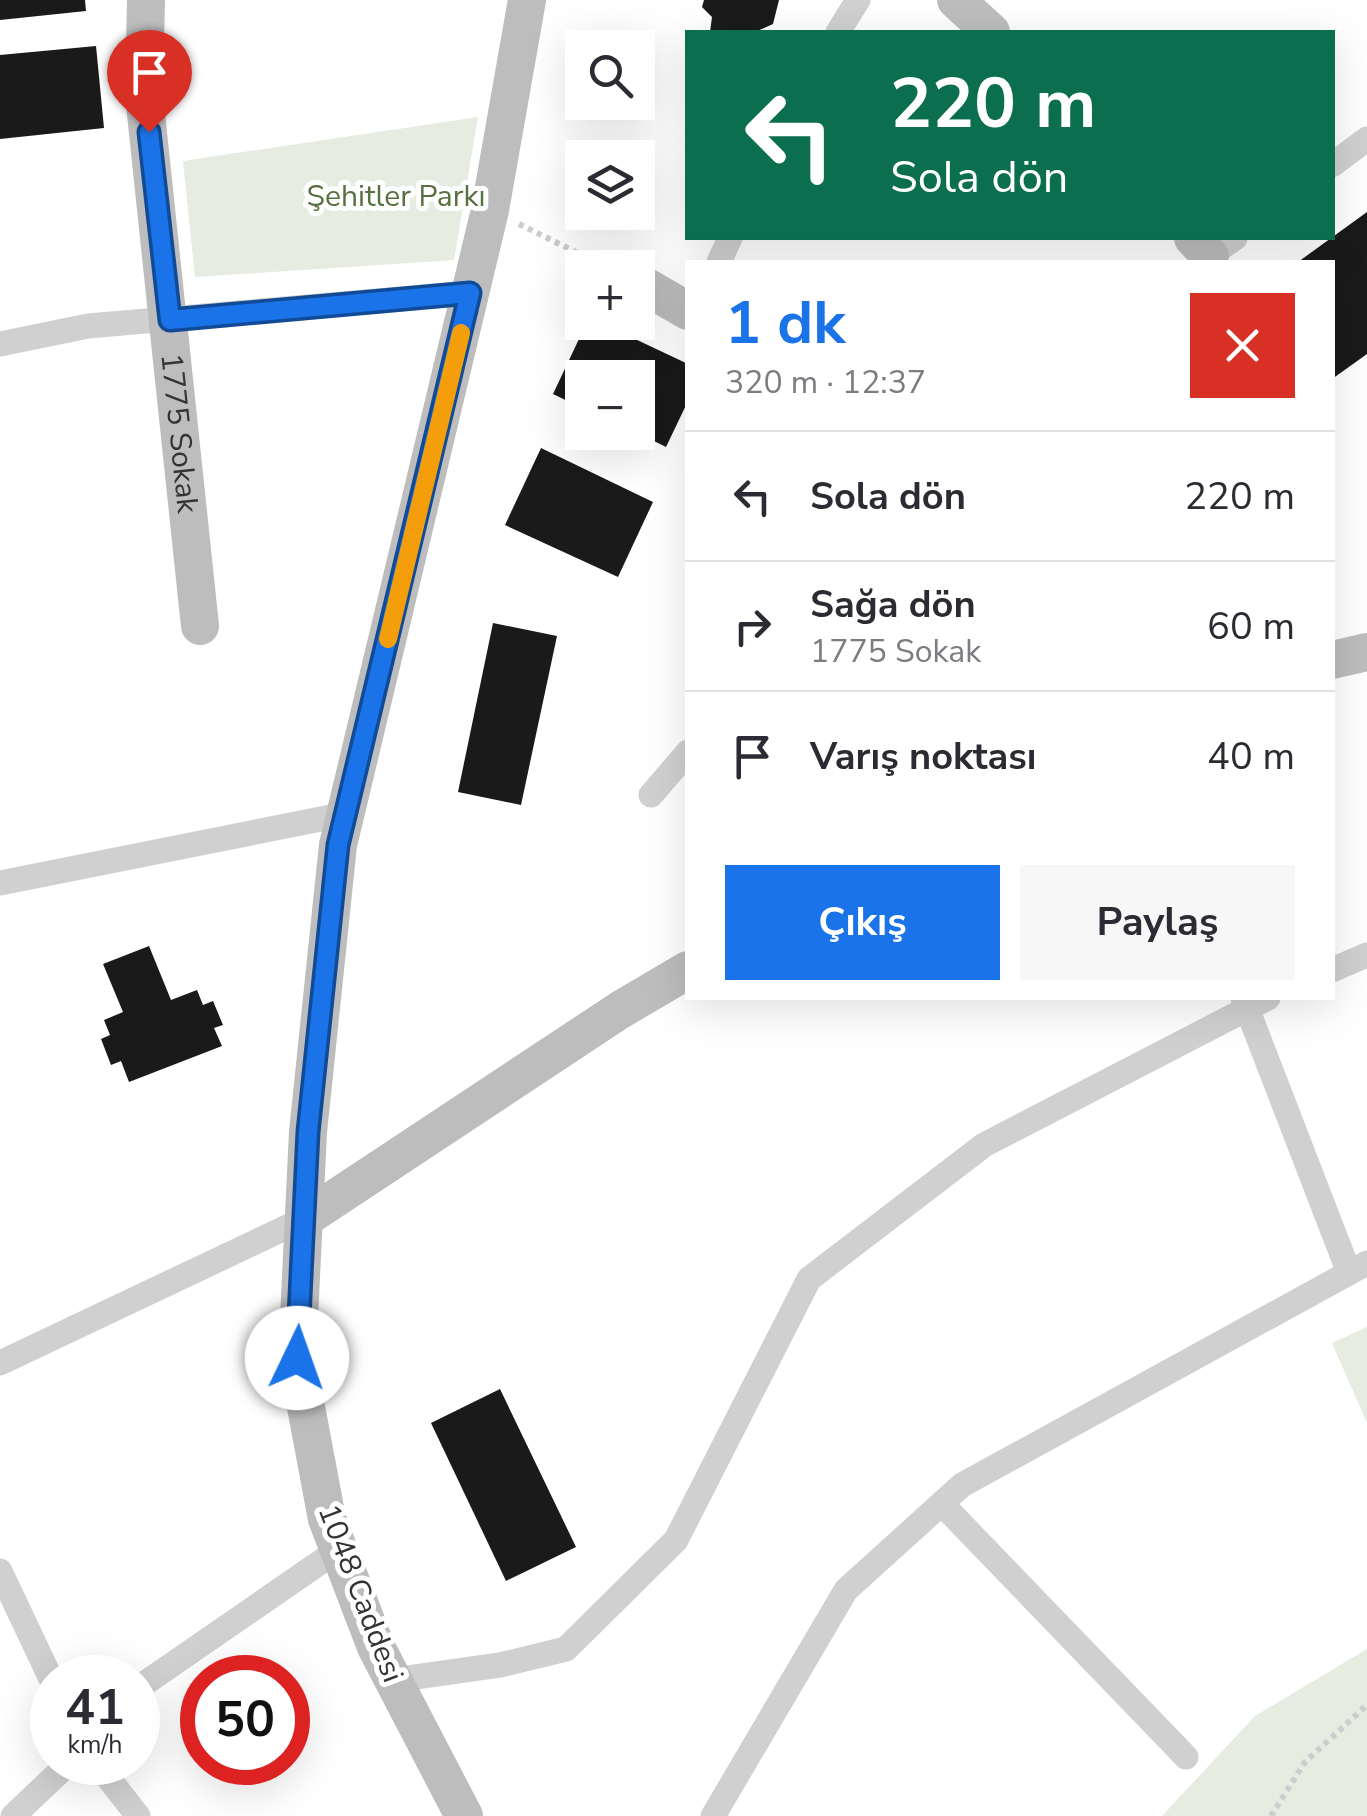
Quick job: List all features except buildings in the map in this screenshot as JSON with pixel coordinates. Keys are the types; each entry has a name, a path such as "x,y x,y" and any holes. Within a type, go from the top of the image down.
{"main road":[{"name":"1775 Sokak","path":"146,0 144,95 200,626"},
{"name":"1048 Caddesi","path":"464,1816 394,1680 326,1519 297,1358 308,1132 338,845 490,210 527,0"},
{"path":"956,0 989,30"},
{"path":"655,292 685,309"},
{"path":"1335,659 1367,652"},
{"path":"304,1219 620,1010 685,972"}],"street":[{"path":"839,30 858,0"},
{"path":"1335,163 1367,139"},
{"path":"0,344 88,326 470,293"},
{"path":"651,795 685,755"},
{"path":"0,883 346,814"},
{"path":"1335,969 1367,955"},
{"path":"394,1680 500,1665 566,1649 676,1540 810,1279 984,1145 1177,1049 1252,1001 1358,1266 962,1485 846,1590 712,1816"},
{"path":"0,1363 304,1219"},
{"path":"942,1504 1186,1757"},
{"path":"160,1673 338,1550"},
{"path":"0,1571 39,1655"},
{"path":"13,1816 46,1785"},
{"path":"114,1785 138,1816"}],"path":[{"path":"490,210 571,250"},
{"path":"1271,1816 1304,1762 1367,1705"}],"green space":[{"name":"Şehitler Parkı","path":"478,117 454,260 195,277 183,161"},
{"path":"1367,1327 1367,1423 1332,1343"},
{"path":"1367,1649 1367,1816 1162,1816 1255,1716"}],"slow traffic":[{"path":"388,639 461,333"}],"route":[{"path":"149,132 170,320 470,293 338,845 308,1132 297,1358"}]}
